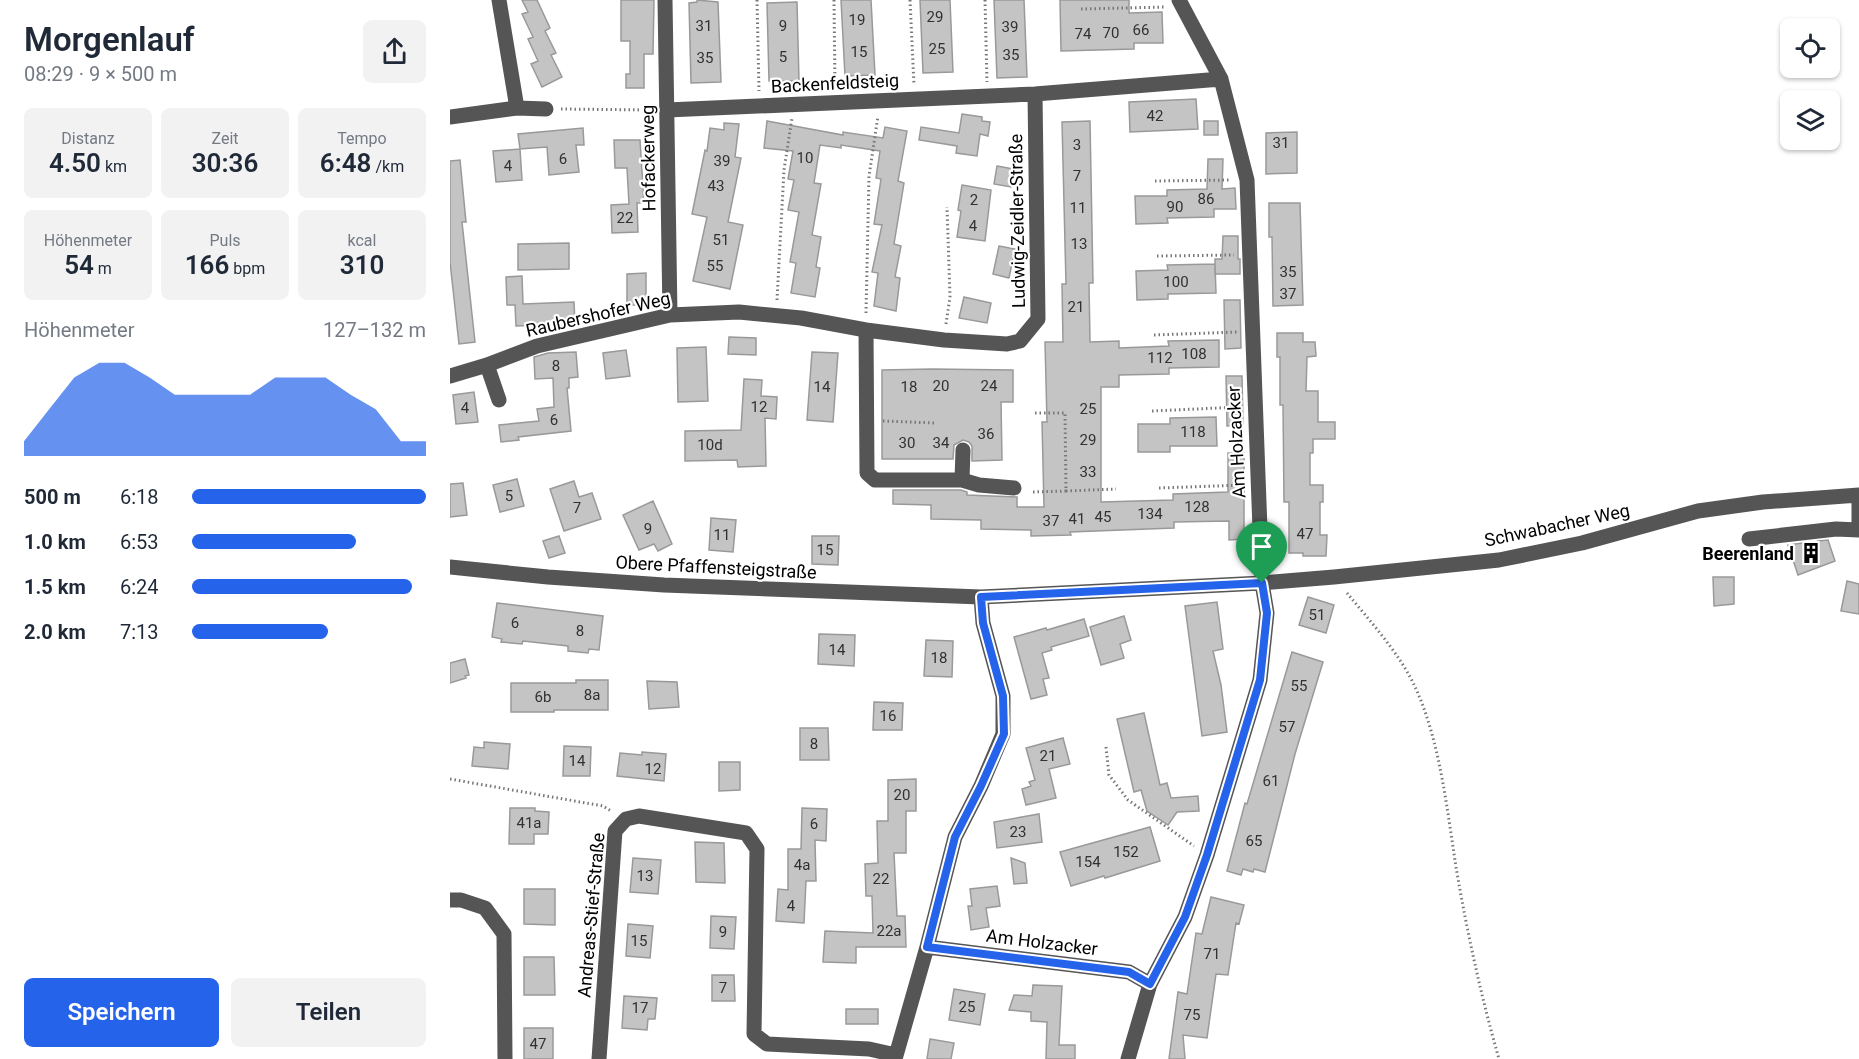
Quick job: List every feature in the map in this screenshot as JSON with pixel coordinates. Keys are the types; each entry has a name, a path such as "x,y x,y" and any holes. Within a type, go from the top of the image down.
{"street":[{"path":"500,0 517,108"},
{"name":"Hofackerweg","path":"665,0 670,315"},
{"name":"Am Holzacker","path":"1128,1059 1150,984 1185,917 1207,855 1260,680 1267,613 1262,583 1247,180 1221,79 1181,3"},
{"name":"Backenfeldsteig","path":"667,110 1035,94 1221,79"},
{"name":"Ludwig-Zeidler-Straße","path":"1020,341 1038,319 1035,94"},
{"path":"450,117 517,108 546,109"},
{"name":"Raubershofer Weg","path":"450,376 537,346 670,315 739,312 801,318 866,330 944,340 1006,344 1020,341"},
{"path":"866,330 867,473 875,480 962,480 979,485 1014,488"},
{"path":"487,365 499,400"},
{"path":"962,480 963,450"},
{"name":"Schwabacher Weg","path":"1262,583 1499,560 1582,543 1698,512 1763,502 1859,495"},
{"path":"1749,539 1836,529 1859,530 1859,502"},
{"name":"Obere Pfaffensteigstraße","path":"450,567 664,585 981,597 1262,583"},
{"path":"896,1057 955,837 1004,734 1003,696 983,623 981,597"},
{"name":"Andreas-Stief-Straße","path":"599,1059 615,831 626,819 639,816 746,833 757,849 754,1034 766,1044 869,1049 896,1057"},
{"path":"450,900 461,900 485,908 504,934 505,1059"},
{"name":"Am Holzacker","path":"927,947 1129,972 1150,984"}],"path":[{"path":"757,0 759,106"},
{"path":"834,0 835,102"},
{"path":"910,0 914,99"},
{"path":"985,0 988,95"},
{"path":"1080,9 1181,3"},
{"path":"866,295 869,176 880,100"},
{"path":"778,281 784,170 794,105"},
{"path":"546,109 667,110"},
{"path":"1155,181 1247,180"},
{"path":"944,340 950,297 947,207"},
{"path":"1156,256 1248,255"},
{"path":"1154,335 1251,331"},
{"path":"1152,411 1254,407"},
{"path":"1034,413 1065,412 1066,491"},
{"path":"867,420 935,423"},
{"path":"1159,488 1258,484"},
{"path":"1033,492 1116,489"},
{"path":"1334,577 1383,635 1416,688 1434,741 1463,911 1482,1001 1498,1059"},
{"path":"1106,747 1109,775 1128,800 1207,855"},
{"path":"450,780 603,806 626,819"}],"building":[{"path":"522,0 537,0 550,28 545,31 556,53 551,55 562,77 542,87 531,64 538,61 528,39 533,37 522,14 528,12"},
{"path":"621,0 654,0 653,54 644,54 644,88 626,88 626,74 630,74 630,41 621,41"},
{"path":"697,0 718,2 721,82 691,83 689,3 697,2"},
{"path":"841,0 871,0 875,75 845,76"},
{"path":"920,0 950,0 953,72 923,73"},
{"path":"994,0 1024,0 1027,77 997,78"},
{"path":"1060,0 1129,0 1129,13 1162,12 1163,43 1134,43 1134,49 1061,51"},
{"path":"797,2 799,81 769,81 767,3"},
{"path":"1196,99 1198,129 1130,132 1129,102"},
{"path":"962,114 982,117 982,121 990,122 988,136 980,134 977,156 956,153 957,146 919,140 921,127 959,133"},
{"path":"767,121 843,135 843,132 883,138 885,127 907,131 898,181 904,183 894,244 901,246 895,277 900,278 896,311 874,306 878,273 872,272 882,225 874,224 881,179 876,178 880,151 841,145 841,148 820,145 814,183 821,184 812,235 821,237 816,267 820,268 815,297 791,293 796,263 790,262 799,212 788,210 794,180 788,179 793,151 764,148"},
{"path":"1090,121 1093,283 1089,283 1090,342 1119,341 1119,348 1169,346 1168,341 1219,340 1219,367 1169,368 1169,374 1119,375 1119,387 1101,387 1101,502 1173,500 1173,494 1228,492 1228,453 1244,453 1244,539 1229,540 1229,521 1174,522 1174,528 1070,532 1071,535 1031,536 1031,530 981,529 981,520 931,519 931,505 893,504 893,490 961,490 967,492 967,495 1017,497 1017,507 1044,507 1042,422 1047,422 1045,342 1063,342 1062,284 1066,284 1062,122"},
{"path":"1204,121 1218,121 1218,135 1204,135"},
{"path":"724,123 739,124 735,157 741,158 728,222 743,225 730,289 693,281 707,217 692,214 710,128 724,130"},
{"path":"583,128 584,145 576,145 579,172 549,175 547,147 520,149 518,134"},
{"path":"1297,132 1297,173 1266,174 1266,133"},
{"path":"614,140 640,140 644,203 637,203 638,232 612,233 611,205 629,204 627,168 615,168"},
{"path":"520,149 522,180 496,182 493,151"},
{"path":"1208,159 1223,159 1222,189 1235,188 1236,209 1214,209 1214,217 1167,218 1168,223 1136,224 1135,196 1167,196 1167,190 1207,189"},
{"path":"460,160 466,222 462,222 475,342 459,344 450,262 450,161"},
{"path":"997,166 1014,169 1011,187 994,184"},
{"path":"962,185 991,190 985,241 957,237"},
{"path":"1269,203 1300,203 1303,305 1273,306"},
{"path":"1223,236 1238,236 1240,274 1215,274 1215,259 1222,259"},
{"path":"569,243 569,269 518,270 518,244"},
{"path":"999,246 1015,249 1009,278 993,274"},
{"path":"1215,264 1216,293 1168,294 1168,299 1137,300 1136,271 1168,270 1167,265"},
{"path":"646,273 646,305 627,305 627,274"},
{"path":"522,276 523,304 574,302 575,324 516,326 515,305 507,305 506,277"},
{"path":"964,297 991,303 987,323 959,318"},
{"path":"1224,300 1240,300 1241,348 1225,349"},
{"path":"1277,333 1303,333 1303,342 1315,342 1316,356 1307,357 1306,391 1318,391 1318,422 1335,422 1335,439 1313,439 1313,453 1310,453 1310,485 1323,485 1323,502 1320,502 1320,535 1327,535 1326,556 1303,556 1303,553 1289,553 1289,502 1284,502 1283,405 1280,405 1280,357 1277,357"},
{"path":"729,337 756,338 756,355 728,354"},
{"path":"706,347 708,401 678,402 677,348"},
{"path":"626,350 630,376 606,379 603,353"},
{"path":"576,352 578,377 569,378 569,388 567,388 571,431 518,437 519,440 501,442 499,425 539,421 537,409 554,407 553,378 535,379 534,357 548,353"},
{"path":"812,352 838,353 833,422 807,420"},
{"path":"882,370 1013,370 1013,402 1001,402 1002,460 972,461 972,446 963,440 954,445 953,459 882,459"},
{"path":"1226,376 1242,376 1243,425 1227,426"},
{"path":"744,379 762,380 761,396 777,397 776,419 765,418 766,466 738,467 737,460 685,461 685,431 741,430"},
{"path":"474,392 478,422 456,424 453,395"},
{"path":"1216,417 1217,446 1170,446 1170,452 1138,452 1138,424 1170,424 1170,418"},
{"path":"517,479 524,506 500,512 493,485"},
{"path":"574,481 579,497 592,493 601,519 564,531 550,489"},
{"path":"463,483 467,515 450,517 450,484"},
{"path":"653,501 672,544 658,551 654,544 639,550 623,515"},
{"path":"711,518 736,520 733,552 709,550"},
{"path":"559,536 565,553 549,558 543,541"},
{"path":"812,536 839,536 838,565 812,564"},
{"name":"Beerenland","path":"1828,540 1835,561 1798,575 1788,545 1809,542 1810,545"},
{"path":"1713,577 1734,577 1734,604 1714,606"},
{"path":"1847,581 1859,584 1859,614 1841,611"},
{"path":"1308,597 1334,605 1326,633 1299,625"},
{"path":"1217,602 1223,649 1213,651 1221,685 1227,732 1202,736 1185,606"},
{"path":"497,603 603,616 599,650 589,649 588,653 568,651 568,646 523,641 522,644 501,642 502,639 492,637"},
{"path":"1124,616 1131,640 1120,644 1124,658 1101,665 1090,627"},
{"path":"1084,619 1089,636 1051,647 1052,650 1042,653 1049,678 1043,679 1047,695 1031,699 1014,637"},
{"path":"819,634 855,635 854,666 818,664"},
{"path":"926,640 953,641 952,677 924,676"},
{"path":"1292,652 1323,662 1295,754 1265,872 1243,869 1241,875 1227,871 1245,803 1247,804"},
{"path":"465,659 469,675 450,683 450,663"},
{"path":"576,680 608,680 608,710 511,712 511,683 576,683"},
{"path":"647,681 677,682 679,707 649,709"},
{"path":"874,702 903,703 902,730 873,730"},
{"path":"1144,713 1160,785 1167,783 1171,798 1198,796 1199,811 1177,812 1168,825 1147,811 1141,790 1134,792 1117,719"},
{"path":"800,728 828,728 829,760 800,760"},
{"path":"1063,738 1070,764 1049,769 1056,798 1026,805 1022,789 1031,786 1029,782 1035,780 1026,748"},
{"path":"484,742 510,744 508,769 472,766 474,747 484,748"},
{"path":"564,746 591,747 590,776 563,776"},
{"path":"642,752 666,754 664,781 617,776 620,753 642,755"},
{"path":"719,762 740,762 740,790 719,791"},
{"path":"916,779 916,811 906,811 906,853 894,853 897,916 905,916 906,947 856,947 856,963 823,962 825,931 873,933 872,896 866,896 865,864 878,863 877,821 888,821 888,780"},
{"path":"510,808 535,808 535,811 549,812 548,834 534,834 534,844 509,844"},
{"path":"802,808 827,809 826,841 815,840 816,881 806,881 804,923 776,921 778,889 788,890 788,849 801,849"},
{"path":"1039,814 1042,842 997,848 994,822"},
{"path":"1150,827 1160,861 1071,886 1060,852"},
{"path":"695,842 724,843 725,883 696,882"},
{"path":"633,858 661,860 658,894 630,892"},
{"path":"1011,858 1025,863 1027,883 1014,884"},
{"path":"997,886 1000,906 986,908 989,927 971,930 968,906 972,906 970,889"},
{"path":"524,889 555,889 555,925 524,924"},
{"path":"1211,897 1244,905 1239,924 1236,923 1228,975 1216,974 1207,1038 1183,1035 1185,1059 1169,1059 1178,992 1187,994 1196,933 1202,934"},
{"path":"711,916 736,917 734,949 710,948"},
{"path":"628,924 653,926 650,958 626,956"},
{"path":"524,957 554,957 555,995 524,995"},
{"path":"712,975 734,975 735,1001 712,1001"},
{"path":"1033,985 1062,986 1059,1045 1075,1045 1075,1059 1046,1059 1047,1022 1031,1021 1031,1012 1009,1010 1014,995 1032,996"},
{"path":"954,989 985,994 980,1025 949,1020"},
{"path":"624,996 657,998 655,1019 648,1019 647,1030 622,1028"},
{"path":"846,1009 878,1009 878,1024 846,1024"},
{"path":"524,1028 553,1028 553,1059 524,1059"},
{"path":"930,1039 954,1043 951,1059 927,1059"}],"place":[{"name":"Beerenland","path":"1811,553"}],"route":[{"path":"1262,583 1267,613 1260,680 1207,855 1185,917 1150,984 1129,972 927,947 955,837 1004,734 1003,696 983,623 981,597 1262,583"}]}
